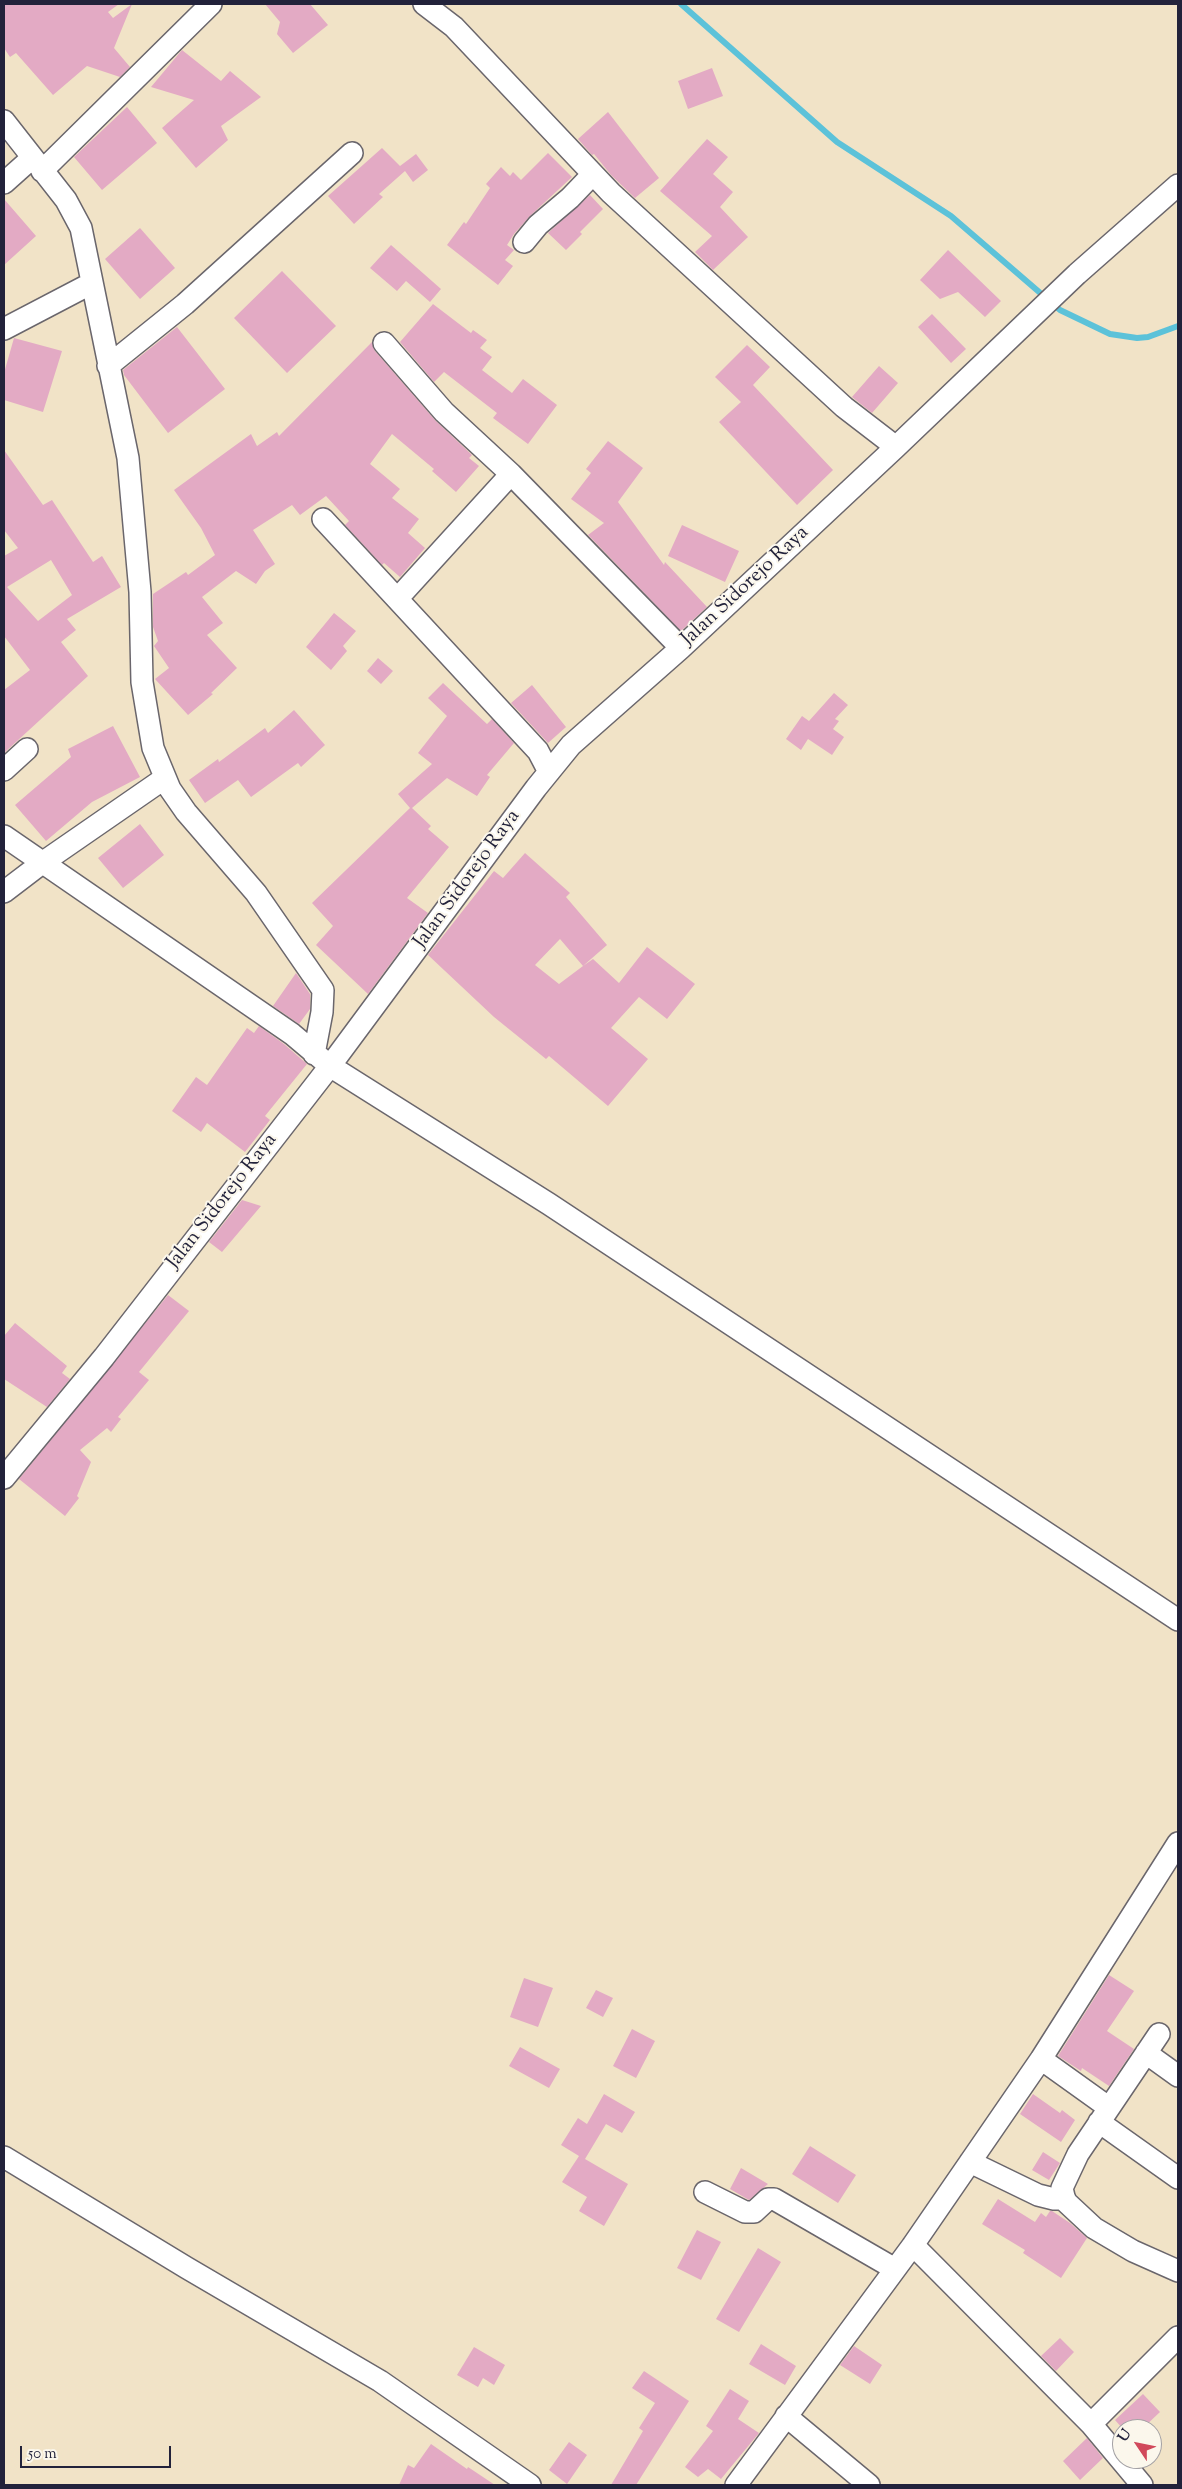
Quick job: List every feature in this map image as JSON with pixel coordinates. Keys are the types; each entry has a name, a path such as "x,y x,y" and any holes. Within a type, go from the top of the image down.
{"street":[{"path":"4,183 37,164 210,4"},
{"path":"424,4 454,28 593,174 844,408 896,447"},
{"path":"4,121 66,200 81,228 128,458 140,592 142,682 153,748 165,778 186,812 256,893 317,978 323,990 322,1060"},
{"path":"108,366 185,304 352,153"},
{"path":"524,242 538,225 570,198 593,174"},
{"name":"Jalan Sidorejo Raya","path":"4,1478 104,1357 322,1060 571,746 681,648 1077,274 1178,185"},
{"path":"4,329 92,283"},
{"path":"384,343 444,412 511,474 681,648"},
{"path":"398,598 511,474"},
{"path":"323,519 538,750 549,772"},
{"path":"4,770 27,749"},
{"path":"4,892 42,863 165,778"},
{"path":"4,836 292,1034 322,1060 549,1204 1178,1620"},
{"path":"736,2485 913,2245 1042,2059 1178,1843"},
{"path":"1159,2034 1103,2114 1066,2176 1062,2188 1065,2199 1094,2228 1133,2251 1178,2271"},
{"path":"1146,2053 1178,2076"},
{"path":"1042,2059 1178,2178"},
{"path":"4,2157 187,2268 380,2381 530,2485"},
{"path":"970,2162 1038,2195 1054,2200 1065,2199"},
{"path":"705,2192 745,2212 754,2212 768,2198 774,2199 895,2269"},
{"path":"913,2245 1091,2424 1142,2485"},
{"path":"1091,2424 1178,2336"},
{"path":"786,2416 869,2485"}],"building":[{"path":"4,4 119,4 108,12 113,18 132,4 114,48 130,67 120,77 87,66 53,95 16,53 10,57 4,48"},
{"path":"265,4 310,4 328,25 293,53 277,34 280,22"},
{"path":"182,50 221,81 230,71 261,97 221,126 228,140 196,168 162,128 194,100 151,87"},
{"path":"712,68 723,96 688,109 678,81"},
{"path":"127,107 157,143 102,190 74,157"},
{"path":"608,112 659,178 635,198 578,139"},
{"path":"707,139 728,157 713,174 733,192 720,207 748,237 713,270 695,252 712,236 660,191"},
{"path":"382,148 400,166 416,154 428,170 413,182 405,171 379,194 383,197 354,224 328,196"},
{"path":"548,153 572,177 530,216 514,234 507,245 514,250 505,260 513,266 498,285 447,245 464,222 466,224 490,188 486,184 501,167 510,176 513,172 521,180"},
{"path":"590,195 603,209 580,232 582,234 566,250 548,233"},
{"path":"4,199 36,236 4,265"},
{"path":"140,228 175,268 140,299 105,259"},
{"path":"391,245 441,289 430,302 406,281 397,291 370,268"},
{"path":"948,250 1001,301 985,317 958,292 940,299 920,280"},
{"path":"282,271 336,326 287,373 234,318"},
{"path":"433,304 471,333 473,330 487,340 480,348 492,357 482,370 512,393 523,379 557,405 528,444 493,418 497,413 444,372 434,382 400,342"},
{"path":"932,314 966,349 951,363 918,327"},
{"path":"177,327 225,389 168,433 124,375 123,370"},
{"path":"14,338 62,351 43,412 4,400 4,373"},
{"path":"372,342 375,351 435,420 472,455 469,458 479,466 456,492 432,471 434,469 392,434 370,464 400,489 392,498 419,519 408,533 425,548 400,577 384,563 382,565 345,525 349,521 326,496 300,515 292,505 253,530 275,564 265,571 256,584 236,571 202,597 223,623 207,635 237,668 211,693 213,694 188,715 155,679 169,668 154,646 158,641 153,627 153,594 186,572 188,575 215,555 201,528 174,490 251,434 257,446 277,432 279,436"},
{"path":"747,345 770,367 753,385 833,470 797,505 719,422 741,402 715,377"},
{"path":"879,366 898,383 872,413 852,397"},
{"path":"608,441 643,468 618,502 664,565 665,562 707,607 681,631 588,535 604,523 571,499 591,473 586,469"},
{"path":"4,450 43,505 52,500 93,562 102,556 121,587 67,619 76,630 61,642 88,676 4,753 4,690 30,670 4,636 4,556 18,548 4,530","holes":["51,560 72,595 38,621 7,587"]},
{"path":"682,525 739,551 725,582 668,556"},
{"path":"334,613 356,631 343,646 347,651 331,670 306,647"},
{"path":"378,658 393,671 381,684 367,671"},
{"path":"443,683 487,724 492,719 514,743 487,775 490,777 477,796 447,778 412,808 431,826 428,829 449,847 407,898 428,913 368,994 316,945 333,926 312,903 410,808 398,794 432,764 418,753 447,716 428,698"},
{"path":"532,685 566,727 548,743 511,703"},
{"path":"834,693 848,705 835,719 839,721 833,729 844,737 832,755 808,739 801,750 786,739 802,716 809,721"},
{"path":"294,710 325,745 301,767 298,763 251,797 238,780 205,803 189,780 218,759 219,762 265,728 268,733"},
{"path":"113,726 140,777 92,802 46,841 15,805 71,757 68,749"},
{"path":"140,824 164,855 123,888 98,858"},
{"path":"525,853 570,893 566,897 607,945 583,966 593,959 619,983 647,947 695,984 667,1019 639,997 611,1028 648,1059 608,1106 549,1056 546,1059 494,1017 428,955 494,871 503,878","holes":["560,939 583,966 559,984 535,965"]},
{"path":"296,973 310,994 310,1009 299,1024 273,1006"},
{"path":"259,1026 307,1064 265,1116 270,1120 245,1152 207,1123 201,1132 172,1111 196,1077 207,1085 247,1028 254,1033"},
{"path":"242,1200 261,1206 222,1252 209,1242"},
{"path":"168,1295 189,1311 139,1372 149,1380 118,1417 121,1419 111,1432 107,1428 80,1450 91,1462 77,1496 79,1498 65,1516 19,1479"},
{"path":"15,1323 67,1366 62,1373 70,1379 47,1407 4,1379 4,1336"},
{"path":"1109,1975 1134,1991 1107,2031 1134,2049 1109,2086 1082,2068 1081,2071 1058,2056"},
{"path":"524,1978 553,1988 538,2027 510,2017"},
{"path":"596,1990 613,1998 603,2017 586,2008"},
{"path":"632,2029 655,2041 636,2078 613,2066"},
{"path":"520,2047 560,2069 549,2088 509,2066"},
{"path":"604,2094 635,2112 622,2133 606,2124 585,2159 628,2184 604,2226 579,2211 587,2197 562,2182 579,2156 561,2145 578,2118 587,2124"},
{"path":"1033,2094 1060,2113 1062,2110 1075,2120 1061,2142 1020,2114"},
{"path":"810,2146 856,2175 838,2203 792,2174"},
{"path":"1043,2152 1060,2163 1049,2180 1032,2170"},
{"path":"741,2168 768,2184 749,2200 730,2189"},
{"path":"998,2199 1035,2222 1041,2213 1046,2217 1052,2211 1087,2238 1061,2278 1023,2253 1025,2250 982,2224"},
{"path":"697,2230 721,2242 701,2280 677,2268"},
{"path":"758,2248 781,2262 739,2332 716,2319"},
{"path":"1060,2338 1074,2352 1056,2371 1041,2356"},
{"path":"761,2344 796,2366 785,2385 749,2364"},
{"path":"854,2346 882,2365 870,2384 840,2365"},
{"path":"474,2347 505,2365 494,2385 483,2378 478,2387 457,2375"},
{"path":"644,2371 689,2401 636,2485 611,2485 643,2431 639,2428 655,2403 632,2388"},
{"path":"730,2389 749,2401 738,2419 759,2433 721,2479 708,2469 698,2477 685,2467 713,2431 706,2426"},
{"path":"1143,2394 1160,2412 1153,2419 1116,2419"},
{"path":"1087,2438 1103,2458 1080,2480 1063,2461"},
{"path":"569,2442 587,2455 567,2484 549,2470"},
{"path":"431,2444 467,2469 468,2467 495,2485 399,2485 408,2465 414,2468"}],"waterway":[{"path":"681,4 837,142 951,216 1060,310 1110,334 1137,338 1148,337 1178,326"}]}
